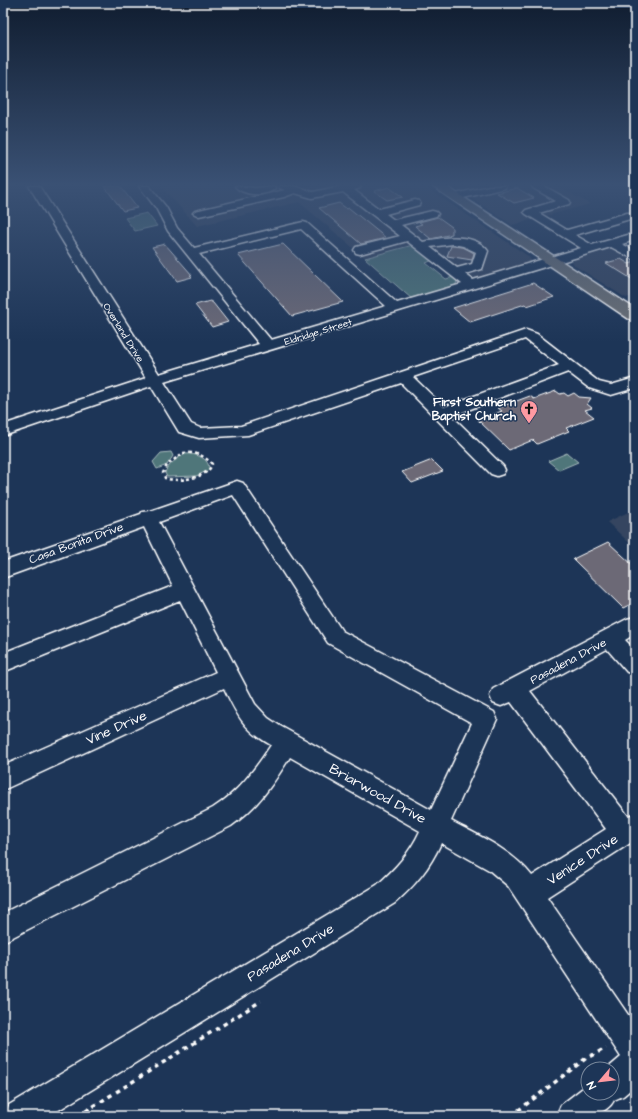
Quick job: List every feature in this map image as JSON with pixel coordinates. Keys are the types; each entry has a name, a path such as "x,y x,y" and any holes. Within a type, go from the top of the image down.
{"main road":[{"path":"517,238 635,316"}],"street":[{"name":"Overland Drive","path":"66,238 185,428 200,433 242,431 404,377 406,373 526,334 570,366"},
{"path":"180,238 268,346"},
{"path":"191,252 248,238"},
{"path":"318,238 396,308"},
{"path":"360,250 403,238"},
{"path":"410,238 471,285"},
{"path":"572,238 590,249"},
{"name":"Eldridge Street","path":"3,431 154,380 628,238"},
{"path":"421,246 445,240 472,244 482,251 478,266 456,273"},
{"path":"613,243 635,256"},
{"path":"441,414 570,366 594,385 603,388 611,390 635,383"},
{"path":"404,377 498,470"},
{"name":"Casa Bonita Drive","path":"3,570 148,517 237,487 335,637 486,718"},
{"name":"Briarwood Drive","path":"148,517 247,711 260,726 498,861 517,877 630,1044"},
{"path":"3,663 185,590"},
{"name":"Pasadena Drive","path":"629,828 508,692 634,625"},
{"path":"610,638 635,665"},
{"name":"Vine Drive","path":"3,778 229,676"},
{"name":"Pasadena Drive","path":"20,1116 386,894 406,876 423,853 486,718"},
{"path":"3,928 235,809 245,801 258,786 286,742"},
{"name":"Venice Drive","path":"529,894 629,828"},
{"path":"620,1078 635,1066"},
{"path":"572,1116 592,1101"}],"path":[{"path":"183,453 194,453 203,456 212,464 212,468 206,474 170,480 165,478 162,471 177,456 183,453"},
{"path":"78,1116 261,1001"},
{"path":"511,1116 585,1059 630,1044"}],"shaded area":[{"path":"342,238 502,238 528,256 531,260 529,264 475,279 468,277 413,245 365,258"},
{"path":"614,246 635,259 635,295 626,298 575,266 572,262 576,258"},
{"path":"635,509 635,548 607,522"}],"green space":[{"path":"413,245 433,260 426,263 446,279 454,277 457,279 456,285 412,299 365,258"},
{"path":"171,452 173,456 167,465 157,469 153,462 161,453"},
{"path":"567,453 578,462 559,470 548,461"},
{"path":"185,454 197,455 204,459 209,466 209,470 196,476 167,477 165,473 170,465 176,459"}],"building":[{"path":"354,238 385,238 361,244"},
{"path":"165,244 192,275 190,275 192,277 177,281 152,247"},
{"path":"283,244 343,302 292,316 238,255"},
{"path":"451,246 463,247 474,253 472,260 447,256"},
{"path":"621,259 629,264 635,262 635,281 606,263"},
{"path":"533,283 554,297 527,306 525,304 470,322 453,308"},
{"path":"210,301 228,322 212,327 195,305"},
{"name":"First Southern Baptist Church","path":"556,391 560,394 564,393 568,396 574,393 579,397 591,398 587,404 592,408 585,410 594,417 566,428 569,431 537,444 533,440 509,450 478,420 502,411 498,408 530,396 534,399"},
{"path":"432,460 443,471 412,483 402,472"},
{"path":"608,542 635,567 635,602 623,608 573,559"}],"place":[{"name":"First Southern Baptist Church","path":"529,424"}]}
